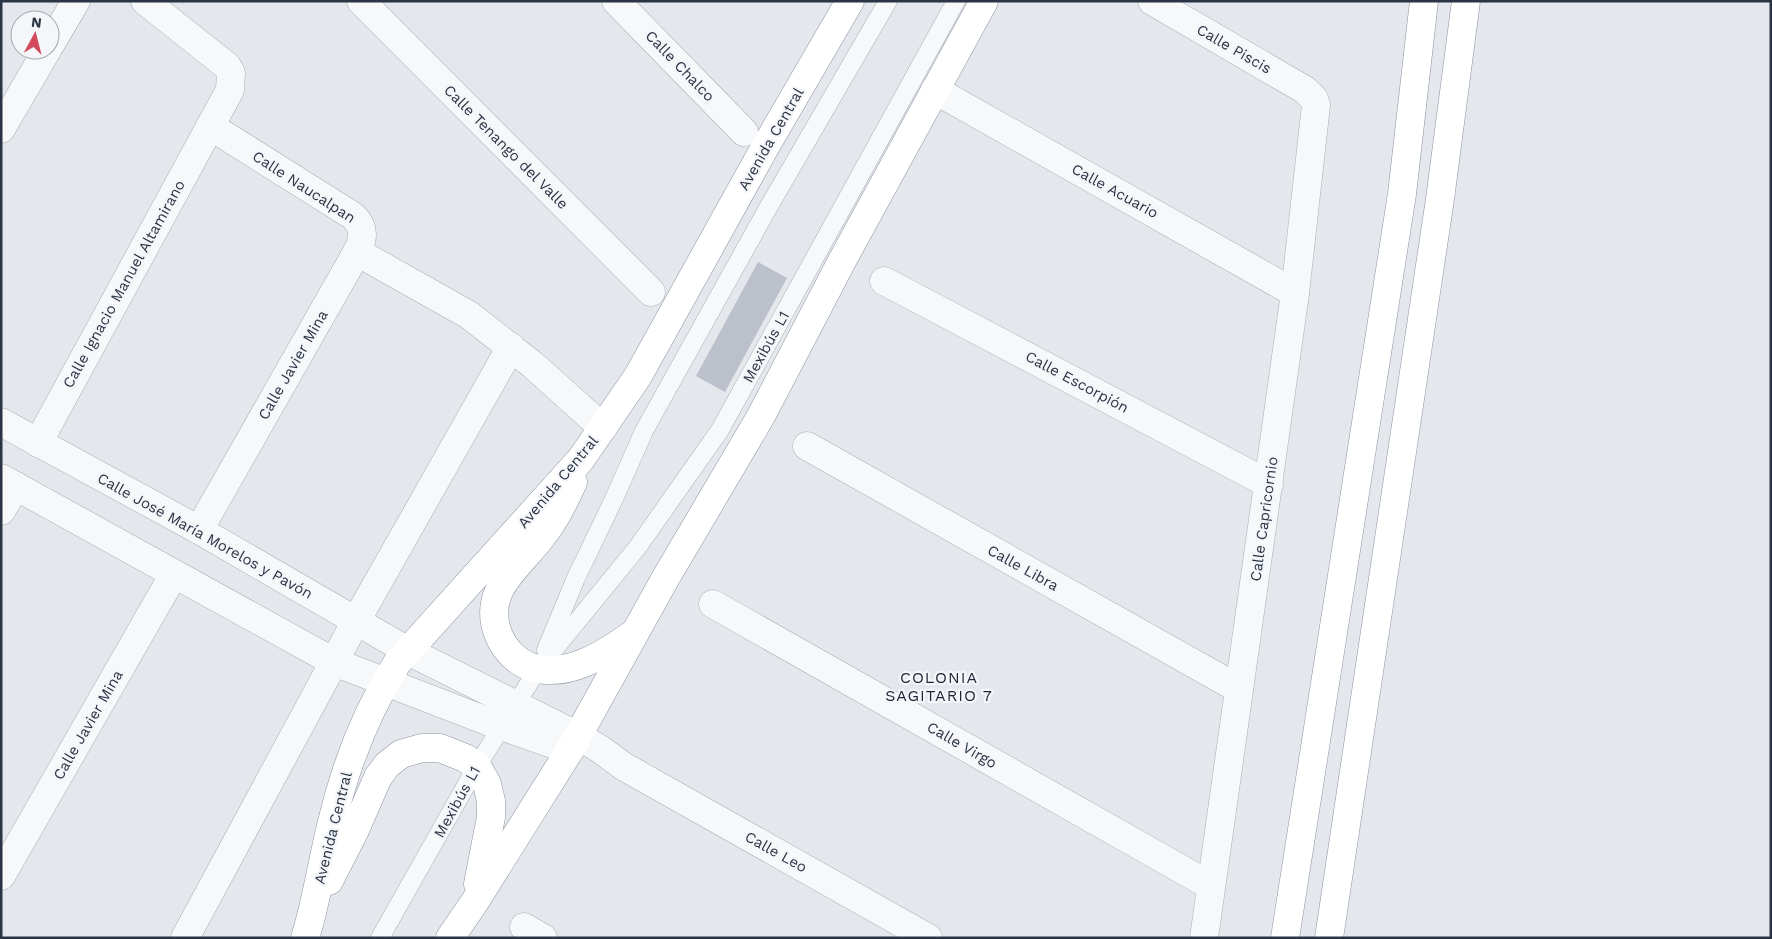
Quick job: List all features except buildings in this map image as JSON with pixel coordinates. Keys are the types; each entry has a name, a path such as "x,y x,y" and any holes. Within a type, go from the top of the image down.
{"highway":[{"name":"Avenida Central","path":"305,938 314,910 332,820 343,786 363,730 397,663 581,459 603,428 638,376 764,149 850,1"},
{"path":"450,938 574,743 665,579 761,416 843,259 984,1"},
{"path":"1285,938 1402,194 1424,1"},
{"path":"1329,938 1440,199 1466,1"},
{"path":"581,459 573,483 561,508 543,535 507,575 499,590 494,610 496,628 502,644 513,656 525,664 538,669 562,670 616,646 636,632"},
{"path":"314,910 355,830 378,777 386,765 402,754 422,748 440,748 456,753 477,766 487,784 491,801 491,817 474,903"}],"street":[{"path":"60,28 76,1"},
{"path":"145,1 227,66 231,74 230,90 210,126"},
{"name":"Calle Tenango del Valle","path":"361,1 651,292"},
{"name":"Calle Chalco","path":"616,1 744,132"},
{"name":"Calle Piscis","path":"1152,1 1306,90 1314,99"},
{"path":"1,129 41,60"},
{"name":"Calle Acuario","path":"935,90 1295,293"},
{"name":"Calle Capricornio","path":"1204,938 1295,293 1316,112 1314,99"},
{"name":"Calle Naucalpan","path":"210,126 353,216 359,222 363,237 357,252"},
{"name":"Calle Ignacio Manuel Altamirano","path":"38,443 210,126"},
{"path":"357,252 469,316 534,365 603,428"},
{"name":"Calle Javier Mina","path":"199,530 357,252"},
{"name":"Calle Escorpión","path":"884,281 1269,484"},
{"path":"185,938 356,621 511,347"},
{"name":"Calle José María Morelos y Pavón","path":"1,422 199,530 408,651 508,715"},
{"name":"Calle Libra","path":"807,446 1239,689"},
{"path":"1,512 9,482 334,662 386,682 508,715"},
{"name":"Calle Javier Mina","path":"1,876 174,574"},
{"name":"Calle Virgo","path":"713,604 1211,886"},
{"name":"Calle Leo","path":"508,715 623,766 928,938"}],"lane":[{"name":"Mexibús L1","path":"538,669 576,578 613,502 644,431 768,208 888,1"},
{"name":"Mexibús L1","path":"380,938 477,766 538,669 637,548 720,430 956,1"}],"district":[{"name":"COLONIA SAGITARIO 7","path":"939,686"}]}
